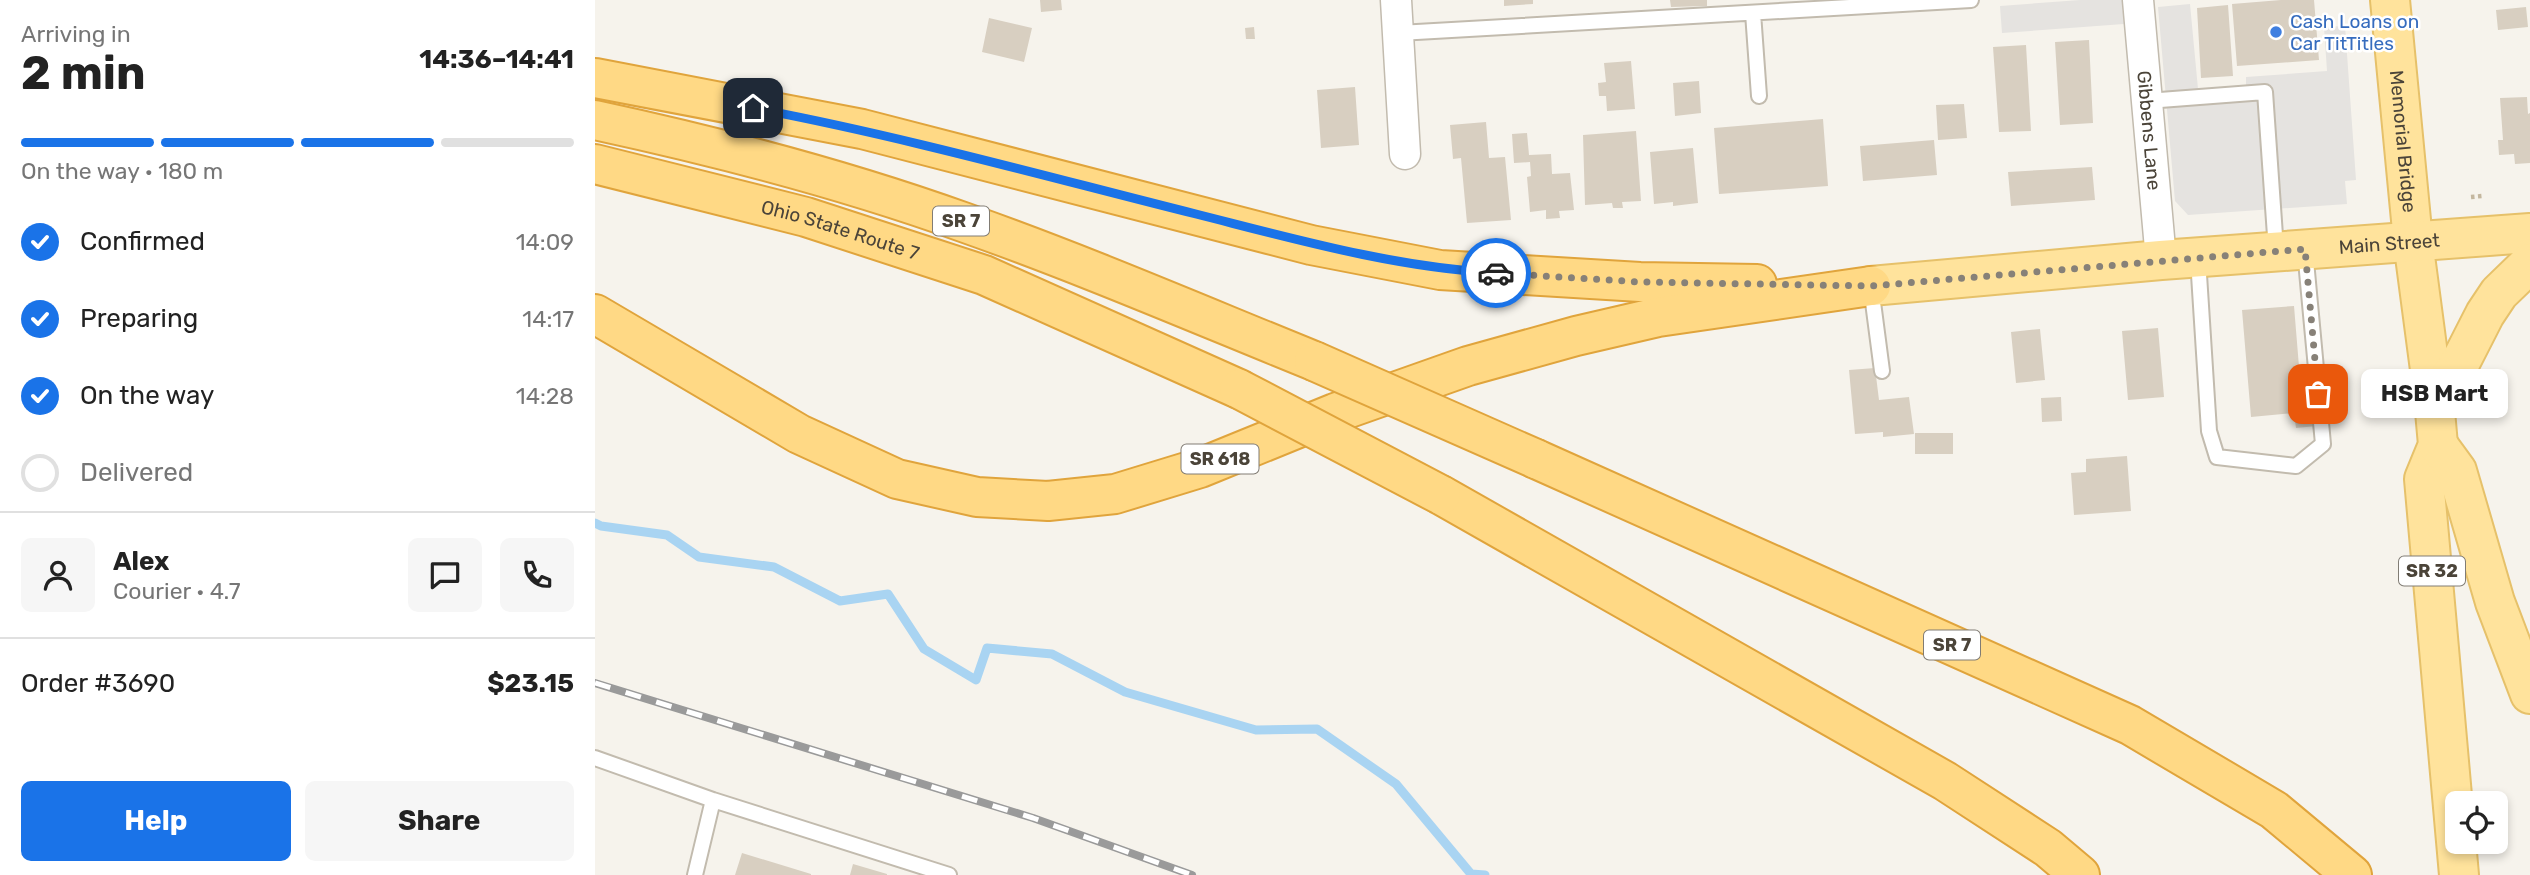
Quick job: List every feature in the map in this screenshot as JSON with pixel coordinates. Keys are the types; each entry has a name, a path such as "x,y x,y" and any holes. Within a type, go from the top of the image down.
{"highway":[{"path":"595,78 862,129 1311,245 1440,270 1640,282 1871,286"},
{"name":"SR 7","path":"595,120 710,145 883,195 965,223 1314,361 2130,725 2274,810 2349,872"},
{"name":"Ohio State Route 7","path":"595,164 806,217 983,275 1239,389 1441,495 1945,781 2047,848 2080,875"},
{"name":"SR 618","path":"595,314 799,434 898,479 977,497 1009,501 1048,501 1115,495 1200,468 1335,413 1468,366 1576,336 1658,317 1871,286"}],"main road":[{"name":"Memorial Bridge","path":"2390,0 2413,241"},
{"name":"Main Street","path":"1871,286 2291,250 2530,233"},
{"name":"SR 32","path":"2413,241 2438,445 2424,479 2459,875"},
{"path":"2434,400 2466,352 2499,293 2530,263"},
{"name":"SR 32","path":"2438,445 2457,471 2495,602 2530,694"}],"street":[{"path":"1396,0 1405,154"},
{"name":"Gibbens Lane","path":"2138,0 2147,101 2180,259"}],"lane":[{"path":"1399,33 1971,0"},
{"path":"1753,13 1759,96"},
{"path":"2147,101 2265,92 2323,444 2296,466 2217,457 2209,431 2180,259"},
{"path":"1871,286 1882,371"},
{"path":"595,758 713,800 949,875"},
{"path":"695,875 713,800"}],"path":[{"path":"2471,197 2482,196"}],"shaded area":[{"path":"2122,0 2124,24 2002,33 2000,6"},
{"path":"2190,4 2198,89 2246,85 2246,77 2327,71 2324,27 2345,26 2356,180 2345,181 2347,204 2188,215 2175,201 2158,7"}],"building":[{"path":"1040,0 1061,0 1062,10 1041,12"},
{"path":"1504,0 1533,0 1533,4 1504,6"},
{"path":"1670,0 1707,0 1707,6 1671,7"},
{"name":"Cash Loans on Car TitTitles","path":"2314,0 2319,60 2237,66 2232,4"},
{"path":"2228,5 2233,76 2201,78 2197,8"},
{"path":"2526,7 2528,27 2498,30 2496,10"},
{"path":"989,18 1032,28 1024,62 982,52"},
{"path":"1254,27 1255,39 1246,39 1245,28"},
{"path":"2089,40 2093,123 2060,125 2055,42"},
{"path":"2026,45 2031,131 1999,132 1993,47"},
{"path":"1631,61 1635,109 1607,111 1606,96 1599,96 1598,83 1606,82 1604,63"},
{"path":"1699,81 1701,113 1675,116 1673,83"},
{"path":"1355,87 1359,145 1321,148 1317,90"},
{"path":"2527,97 2528,114 2530,113 2530,163 2515,164 2514,154 2499,155 2498,140 2503,140 2500,98"},
{"path":"1964,104 1967,138 1938,140 1936,105"},
{"path":"1823,119 1828,186 1719,194 1714,128"},
{"path":"1486,122 1489,158 1505,157 1511,220 1467,223 1461,158 1453,159 1450,125"},
{"path":"1636,131 1641,201 1622,202 1623,208 1613,208 1612,203 1585,205 1583,135"},
{"path":"1527,133 1529,155 1551,154 1552,174 1570,173 1574,210 1559,211 1560,218 1546,219 1546,210 1530,212 1527,177 1531,176 1530,162 1514,163 1512,134"},
{"path":"1934,140 1937,175 1863,181 1860,146"},
{"path":"1693,148 1698,203 1673,206 1673,202 1654,204 1650,152"},
{"path":"2092,167 2095,200 2011,206 2008,172"},
{"path":"2294,306 2301,391 2314,389 2317,426 2296,428 2294,413 2251,417 2242,310"},
{"path":"2158,328 2164,397 2128,400 2122,331"},
{"path":"2040,329 2045,380 2016,383 2011,332"},
{"path":"1875,368 1879,400 1909,397 1914,434 1883,437 1883,432 1855,434 1849,370"},
{"path":"2061,397 2062,421 2042,422 2041,398"},
{"path":"1915,433 1953,433 1953,454 1915,454"},
{"path":"2127,456 2131,511 2074,515 2071,473 2086,472 2086,459"},
{"path":"742,853 811,874 811,875 735,875"},
{"path":"853,864 887,874 887,875 850,875"}],"waterway":[{"path":"595,523 667,535 699,557 774,567 840,601 888,594 924,649 976,680 987,648 1052,654 1125,692 1256,730 1317,729 1396,784 1471,874 1485,875"}],"railway":[{"path":"595,683 1033,818 1192,875"}],"way so far":[{"path":"1496,273 1640,282 1871,286 2305,249 2318,394"}],"place":[{"name":"Cash Loans on Car TitTitles","path":"2276,32"},
{"name":"HSB Mart","path":"2318,394"}],"route":[{"path":"753,108 862,129 1311,245 1440,270 1496,273"}]}
